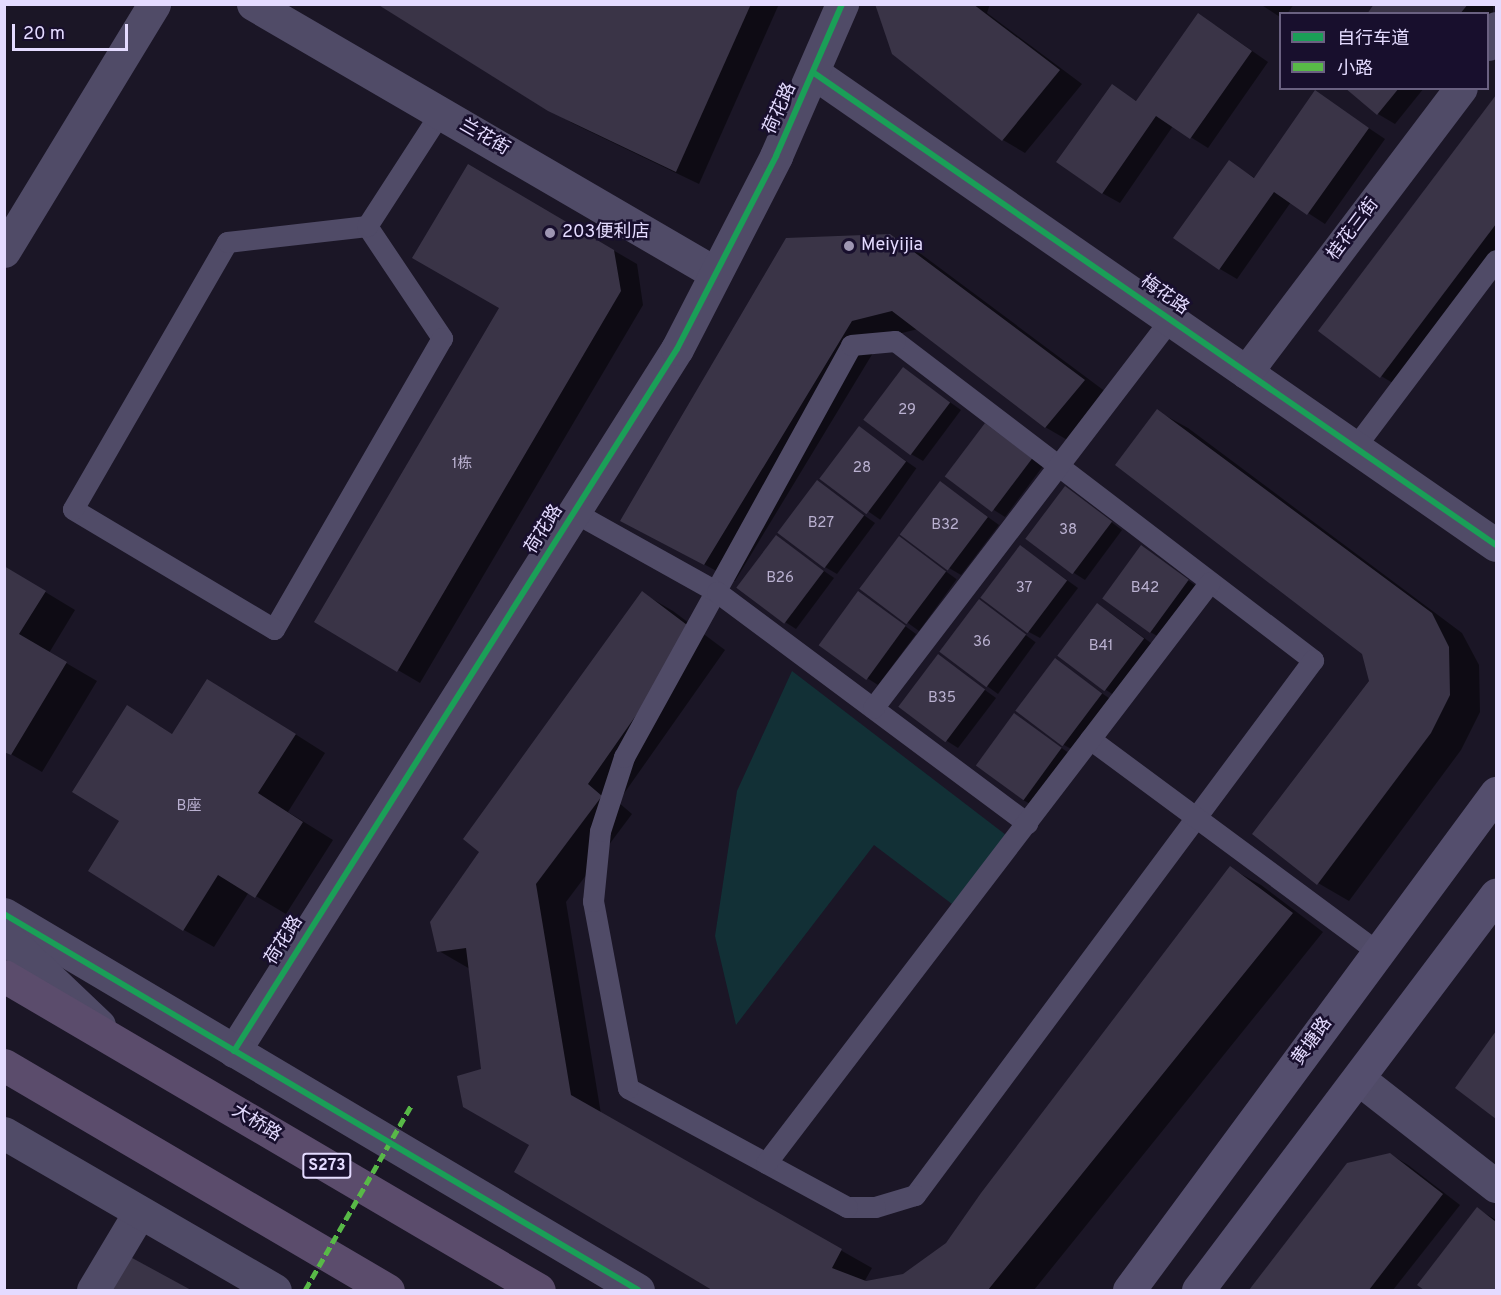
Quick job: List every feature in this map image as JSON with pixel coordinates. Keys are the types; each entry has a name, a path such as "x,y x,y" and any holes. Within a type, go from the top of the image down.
{"main road":[{"name":"黄塘路","path":"1129,1290 1497,793"},
{"path":"1198,1290 1497,895"},
{"name":"大桥路","path":"4,975 539,1290"},
{"path":"4,1065 388,1290"}],"street":[{"path":"4,251 154,4"},
{"name":"兰花街","path":"253,4 716,273"},
{"name":"荷花路","path":"234,1051 677,349 776,156 842,4"},
{"path":"1489,42 1497,28"},
{"name":"梅花路","path":"814,73 1497,545"},
{"name":"桂花三街","path":"1246,372 1459,90"},
{"path":"4,915 638,1290"},
{"path":"4,935 116,1041"},
{"path":"1359,1079 1497,1186"},
{"path":"4,1133 275,1290"},
{"path":"93,1290 139,1213"}],"lane":[{"path":"367,226 440,113"},
{"path":"367,226 442,338 274,629 73,510 227,242 367,226"},
{"path":"1355,447 1497,260"},
{"path":"873,708 1170,319"},
{"path":"895,341 1058,465 1313,660 915,1195 875,1207 847,1207 628,1088 593,901 600,831 624,757 717,592 851,345 895,341"},
{"path":"574,512 717,592 1027,823"},
{"path":"766,1163 1210,582"},
{"path":"1090,740 1379,953"}],"green space":[{"path":"792,671 1006,835 952,904 874,845 736,1025 715,936 737,791"}],"building":[{"path":"377,4 751,4 676,172 548,111"},
{"path":"875,4 973,4 1060,70 1002,141 892,54"},
{"path":"1374,4 1468,4 1462,12 1368,12"},
{"path":"1198,13 1252,51 1190,139 1156,116 1102,194 1056,162 1112,84 1136,101"},
{"path":"1315,90 1369,128 1307,215 1274,192 1219,270 1173,238 1229,160 1254,178"},
{"path":"1347,90 1397,90 1377,115"},
{"path":"1496,95 1496,224 1380,378 1318,331"},
{"path":"468,164 614,250 621,291 397,672 314,622 499,308 412,258"},
{"path":"890,234 1085,380 1045,428 892,311 852,321 704,565 620,521 786,238"},
{"path":"903,367 950,403 910,455 863,420"},
{"path":"1157,409 1432,613 1449,647 1450,695 1431,733 1317,885 1252,834 1369,681 1362,654 1115,465"},
{"path":"985,423 1032,459 992,512 945,477"},
{"path":"859,426 906,462 866,514 819,479"},
{"path":"817,480 864,516 824,568 777,533"},
{"path":"940,481 988,517 948,571 900,535"},
{"path":"1065,486 1112,522 1072,574 1025,539"},
{"path":"776,535 824,571 784,624 736,588"},
{"path":"899,536 946,572 906,624 859,589"},
{"path":"1020,545 1067,581 1027,633 980,598"},
{"path":"1141,545 1189,580 1150,633 1102,598"},
{"path":"4,566 46,591 19,634 67,662 11,755 4,752"},
{"path":"642,591 695,631 588,784 602,796 536,884 571,1095 842,1249 832,1268 866,1281 903,1274 946,1243 981,1193 1230,866 1293,913 988,1290 712,1290 514,1172 529,1145 463,1107 457,1076 481,1069 466,948 437,952 430,922 479,852 463,839"},
{"path":"858,591 906,626 866,680 819,645"},
{"path":"979,599 1026,635 986,687 939,652"},
{"path":"1097,603 1144,639 1104,691 1057,656"},
{"path":"938,654 985,690 945,742 898,707"},
{"path":"1055,658 1102,694 1062,746 1015,711"},
{"path":"207,679 296,734 258,793 303,822 255,898 218,875 183,931 88,871 119,821 72,792 127,705 172,734"},
{"path":"1014,713 1062,748 1024,800 976,766"},
{"path":"1496,1031 1496,1119 1455,1088"},
{"path":"1390,1153 1443,1194 1369,1290 1249,1290 1347,1163"},
{"path":"1477,1207 1496,1222 1496,1290 1424,1290 1417,1285"},
{"path":"123,1253 191,1290 102,1290"}],"marked path":[{"path":"305,1290 412,1104"}],"cycle path":[{"path":"234,1051 677,349 776,156 842,4"},
{"path":"814,73 1496,545"},
{"path":"4,914 638,1290"}],"place":[{"name":"203便利店","path":"550,233"},
{"name":"Meiyijia","path":"849,246"}]}
